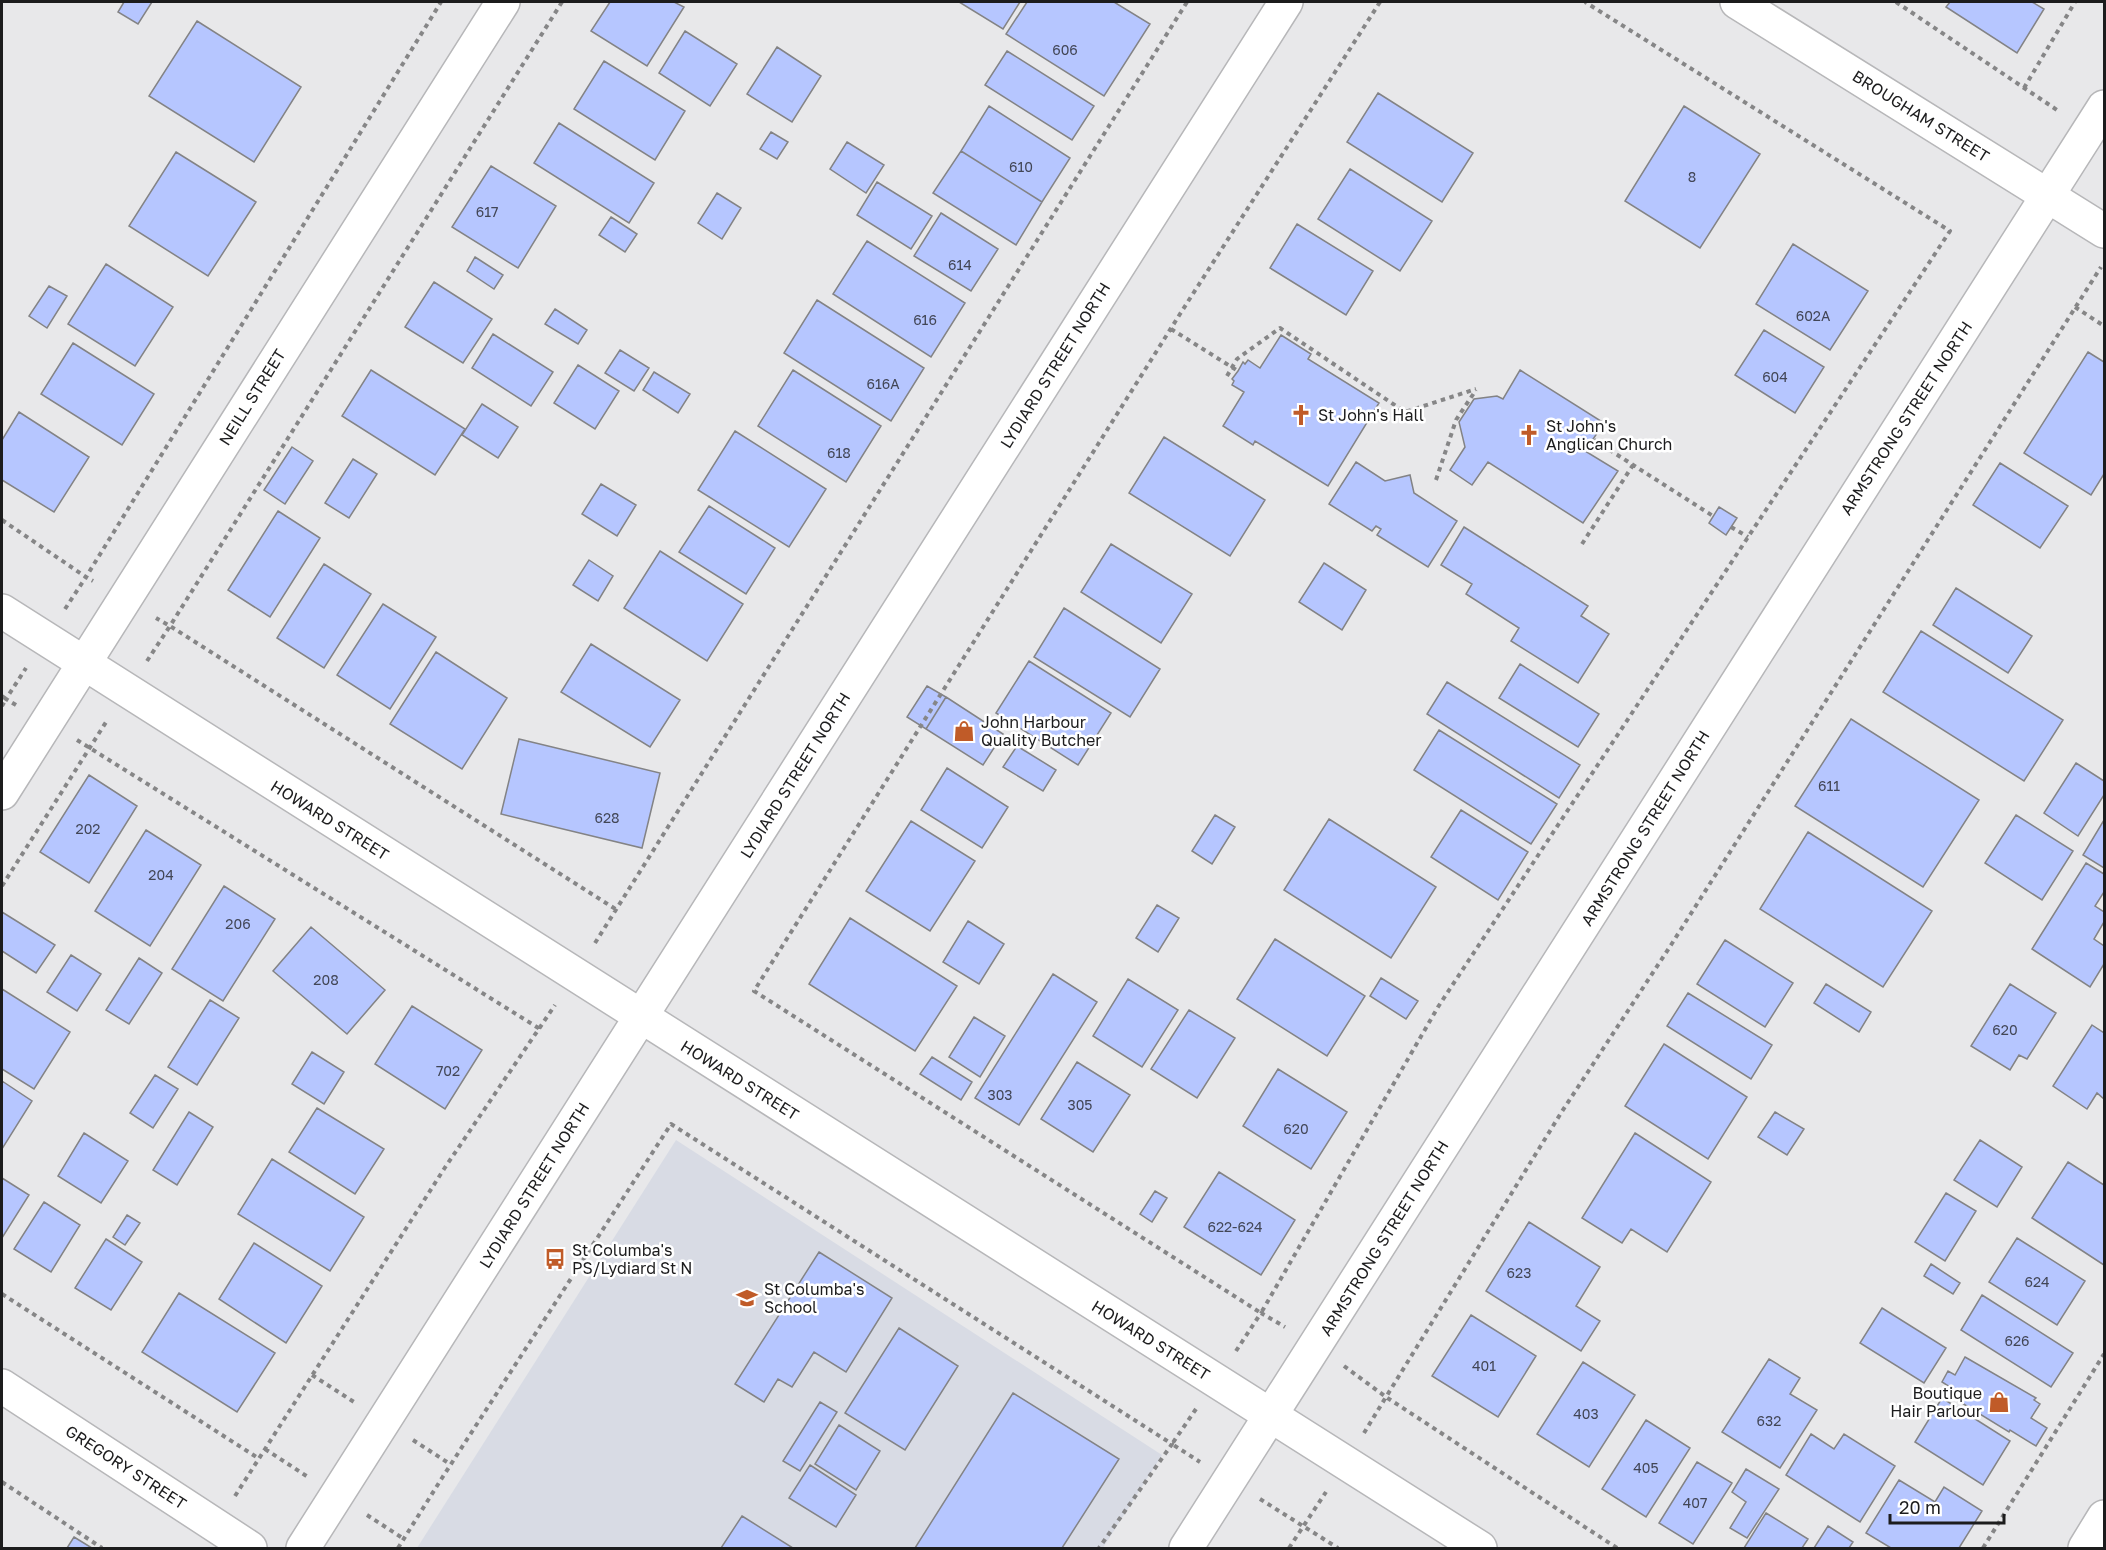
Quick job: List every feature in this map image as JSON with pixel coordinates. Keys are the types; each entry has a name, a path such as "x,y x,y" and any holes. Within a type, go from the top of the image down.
{"street":[{"name":"NEILL STREET","path":"2,793 503,2"},
{"name":"LYDIARD STREET NORTH","path":"303,1548 1286,2"},
{"name":"BROUGHAM STREET","path":"1737,2 2104,231"},
{"name":"ARMSTRONG STREET NORTH","path":"1186,1548 2104,107"},
{"name":"HOWARD STREET","path":"2,611 1480,1548"},
{"name":"GREGORY STREET","path":"2,1386 250,1548"},
{"path":"2085,1548 2104,1517"}],"path":[{"path":"2,520 86,577 441,2"},
{"path":"562,2 171,626 617,910 1187,2"},
{"path":"1380,2 754,991 1262,1313 1438,1006 1950,231 1585,2"},
{"path":"1896,2 2024,88 2074,2"},
{"path":"1617,1548 1386,1397 1561,1113 1671,945 2104,262"},
{"path":"2075,307 2104,326"},
{"path":"1227,376 1238,359 1280,328 1405,412 1476,389 1456,420 1436,480"},
{"path":"1171,329 1238,370"},
{"path":"1594,440 1713,516"},
{"path":"1582,544 1633,465"},
{"path":"1731,527 1748,537"},
{"path":"2,696 6,699 2,706"},
{"path":"2,885 90,748 540,1029 444,1169 258,1458 2,1294"},
{"path":"398,1548 671,1124 1172,1444 1099,1548"},
{"path":"1983,1548 2104,1354"},
{"path":"2,1482 102,1548"},
{"path":"1289,1548 1303,1526 1338,1548"}],"shaded area":[{"name":"St Columba's School","path":"676,1140 1162,1455 1103,1548 417,1548"}],"building":[{"path":"124,2 152,2 138,24 118,12"},
{"path":"610,2 674,2 684,7 647,66 591,31"},
{"path":"959,2 1020,2 1003,29"},
{"path":"1027,2 1114,2 1150,24 1104,96 1006,34"},
{"path":"1950,2 2032,2 2044,9 2017,53 1946,7"},
{"path":"197,21 301,87 254,162 149,96"},
{"path":"685,31 737,64 710,106 659,73"},
{"path":"777,47 821,76 792,122 747,94"},
{"path":"1007,51 1094,106 1072,140 985,85"},
{"path":"604,61 685,111 655,160 574,109"},
{"path":"1378,93 1473,153 1442,202 1347,142"},
{"path":"989,106 1070,158 1042,202 961,151"},
{"path":"1684,106 1760,154 1700,248 1625,201"},
{"path":"559,123 654,183 629,223 534,163"},
{"path":"771,132 788,142 777,159 760,149"},
{"path":"847,142 884,165 866,193 830,169"},
{"path":"961,151 1042,202 1016,245 933,193"},
{"path":"176,152 256,202 208,276 129,226"},
{"path":"491,166 556,206 518,268 452,227"},
{"path":"1350,169 1432,221 1400,271 1318,219"},
{"path":"877,182 932,216 911,249 857,215"},
{"path":"717,193 741,208 722,239 698,223"},
{"path":"941,213 998,249 971,291 914,256"},
{"path":"611,217 637,234 625,252 599,235"},
{"path":"1297,224 1373,271 1346,315 1270,268"},
{"path":"867,241 965,303 931,357 833,294"},
{"path":"1793,244 1868,291 1830,350 1756,304"},
{"path":"475,257 503,275 494,289 467,271"},
{"path":"106,264 173,307 135,366 68,324"},
{"path":"434,282 492,319 463,363 405,327"},
{"path":"49,286 67,296 47,328 29,316"},
{"path":"817,300 924,368 891,421 784,353"},
{"path":"555,309 587,330 578,344 545,324"},
{"path":"1764,330 1824,367 1795,413 1735,375"},
{"path":"493,334 553,372 531,406 472,368"},
{"name":"St John's Hall","path":"1281,335 1311,354 1308,359 1379,403 1328,486 1255,441 1253,445 1223,426 1244,392 1232,385 1234,381 1232,379 1243,362 1245,364 1248,360 1260,368"},
{"path":"73,343 154,394 122,445 41,394"},
{"path":"620,350 649,368 634,391 605,373"},
{"path":"2088,352 2104,362 2104,474 2091,495 2024,453"},
{"path":"578,365 619,391 595,429 554,403"},
{"path":"371,370 465,429 435,475 342,416"},
{"path":"793,370 881,426 846,482 758,426"},
{"name":"St John's Anglican Church","path":"1520,370 1604,423 1585,451 1618,471 1583,523 1488,462 1472,485 1450,470 1465,447 1459,422 1474,399 1497,396 1503,399"},
{"path":"654,372 690,394 678,413 643,390"},
{"path":"482,404 518,427 498,458 462,435"},
{"path":"19,412 89,457 54,512 2,480 2,440"},
{"path":"735,431 826,489 789,547 698,490"},
{"path":"1164,437 1265,500 1230,556 1129,493"},
{"path":"292,447 313,461 285,504 264,490"},
{"path":"353,459 377,474 349,518 325,503"},
{"path":"1356,462 1385,481 1410,475 1414,493 1457,521 1428,567 1377,535 1381,529 1376,526 1372,531 1329,504"},
{"path":"2000,463 2068,506 2040,548 1973,505"},
{"path":"601,484 636,505 617,536 582,514"},
{"path":"709,506 775,548 746,594 679,552"},
{"path":"1719,507 1737,518 1726,535 1709,523"},
{"path":"278,511 320,538 270,617 228,590"},
{"path":"1464,527 1588,606 1581,616 1609,634 1578,683 1511,641 1519,628 1466,594 1472,584 1441,565"},
{"path":"1111,544 1192,594 1161,643 1081,592"},
{"path":"660,551 743,604 707,661 624,608"},
{"path":"589,560 613,576 598,601 573,585"},
{"path":"1324,563 1366,590 1342,630 1299,602"},
{"path":"324,564 371,594 324,668 277,638"},
{"path":"1956,588 2032,636 2008,673 1933,625"},
{"path":"383,604 436,637 390,709 337,675"},
{"path":"1064,608 1160,669 1130,717 1034,657"},
{"path":"1921,631 2063,720 2024,781 1883,692"},
{"path":"591,644 680,700 650,747 561,692"},
{"path":"436,652 507,698 462,769 390,724"},
{"path":"1029,661 1111,713 1078,765 996,713"},
{"path":"1520,664 1599,714 1578,747 1499,698"},
{"path":"1447,682 1580,765 1559,798 1427,714"},
{"path":"927,686 946,697 926,729 907,717"},
{"name":"John Harbour Quality Butcher","path":"946,697 1003,734 983,765 926,729"},
{"path":"1851,719 1979,800 1923,887 1795,806"},
{"path":"1439,730 1557,804 1531,844 1414,770"},
{"path":"519,739 660,773 642,848 501,814"},
{"path":"1017,746 1056,770 1043,791 1003,767"},
{"path":"2076,763 2104,781 2104,795 2078,836 2044,813"},
{"path":"947,768 1008,807 982,848 921,810"},
{"path":"89,775 137,806 89,883 40,852"},
{"path":"1461,810 1528,852 1498,900 1431,857"},
{"path":"1215,815 1235,827 1212,864 1192,851"},
{"path":"2016,815 2073,851 2042,900 1985,863"},
{"path":"1329,819 1436,887 1391,958 1284,890"},
{"path":"2104,820 2104,868 2083,855"},
{"path":"911,821 975,861 930,931 866,891"},
{"path":"146,830 201,865 150,946 95,911"},
{"path":"1808,832 1932,911 1883,987 1760,909"},
{"path":"2086,863 2104,874 2104,892 2095,906 2104,912 2104,922 2094,939 2104,946 2104,964 2090,987 2032,949"},
{"path":"224,886 275,919 223,1001 172,969"},
{"path":"1157,905 1179,918 1158,952 1136,938"},
{"path":"2,912 55,945 36,973 2,951"},
{"path":"850,918 957,986 915,1051 809,984"},
{"path":"968,921 1004,944 979,984 943,962"},
{"path":"311,927 385,990 347,1034 273,971"},
{"path":"1275,939 1365,996 1327,1056 1237,999"},
{"path":"1725,940 1793,983 1765,1027 1697,984"},
{"path":"71,955 101,974 77,1011 47,992"},
{"path":"139,958 162,973 129,1024 106,1010"},
{"path":"1053,974 1097,1002 1019,1125 975,1098"},
{"path":"1381,978 1418,1001 1406,1019 1370,996"},
{"path":"1128,979 1178,1010 1142,1067 1093,1036"},
{"path":"1826,984 1871,1012 1859,1032 1814,1003"},
{"path":"2010,984 2056,1013 2027,1059 2019,1055 2010,1070 1971,1046"},
{"path":"2,989 70,1032 34,1089 2,1069"},
{"path":"1688,993 1772,1045 1751,1079 1667,1026"},
{"path":"210,1000 239,1018 197,1085 168,1067"},
{"path":"412,1006 482,1050 445,1109 375,1064"},
{"path":"1189,1010 1235,1038 1197,1098 1151,1069"},
{"path":"974,1017 1005,1036 980,1077 949,1057"},
{"path":"2092,1025 2104,1033 2104,1099 2097,1093 2087,1109 2053,1086"},
{"path":"1664,1044 1747,1097 1708,1159 1625,1106"},
{"path":"312,1052 344,1072 324,1104 292,1084"},
{"path":"932,1057 972,1082 961,1100 920,1074"},
{"path":"1077,1062 1130,1095 1093,1152 1041,1119"},
{"path":"1278,1069 1347,1112 1311,1169 1243,1126"},
{"path":"155,1075 178,1089 153,1128 130,1113"},
{"path":"2,1081 32,1101 2,1149"},
{"path":"317,1108 384,1149 355,1194 289,1152"},
{"path":"189,1112 213,1127 177,1185 153,1170"},
{"path":"1775,1112 1804,1129 1787,1155 1758,1137"},
{"path":"84,1133 128,1161 101,1203 58,1176"},
{"path":"1635,1133 1711,1182 1667,1252 1631,1229 1622,1243 1582,1218"},
{"path":"1980,1140 2022,1167 1997,1207 1954,1180"},
{"path":"272,1159 364,1217 330,1271 238,1214"},
{"path":"2068,1162 2104,1185 2104,1265 2032,1218"},
{"path":"1219,1172 1295,1220 1261,1275 1184,1227"},
{"path":"2,1178 29,1195 2,1238"},
{"path":"1155,1191 1167,1198 1152,1222 1140,1214"},
{"path":"1946,1193 1976,1211 1945,1261 1915,1242"},
{"path":"44,1202 80,1225 51,1272 14,1249"},
{"path":"127,1215 140,1223 125,1245 113,1237"},
{"path":"1529,1222 1600,1267 1576,1306 1600,1321 1581,1351 1486,1291"},
{"path":"2017,1238 2085,1281 2057,1325 1989,1282"},
{"path":"106,1239 142,1262 111,1310 75,1288"},
{"path":"254,1243 322,1286 286,1343 219,1299"},
{"path":"819,1252 892,1298 846,1372 814,1352 792,1387 778,1379 764,1402 735,1384"},
{"path":"1931,1264 1960,1283 1953,1294 1924,1276"},
{"path":"179,1293 275,1353 237,1412 142,1352"},
{"path":"1982,1295 2073,1353 2051,1387 1961,1330"},
{"path":"1882,1308 1946,1348 1924,1383 1860,1343"},
{"path":"1471,1315 1536,1356 1498,1417 1432,1376"},
{"path":"899,1328 958,1366 905,1450 845,1413"},
{"name":"Boutique Hair Parlour","path":"1965,1357 2036,1398 2034,1400 2040,1404 2031,1418 2047,1428 2036,1446 1957,1400 1961,1394 1942,1382 1948,1371 1955,1375"},
{"path":"1769,1359 1800,1378 1790,1394 1817,1410 1780,1468 1722,1432"},
{"path":"1583,1362 1635,1395 1589,1467 1537,1434"},
{"path":"1013,1393 1119,1459 1062,1548 915,1548"},
{"path":"1942,1398 2010,1441 1983,1485 1915,1442"},
{"path":"820,1402 837,1412 800,1471 783,1461"},
{"path":"1646,1420 1690,1448 1646,1517 1602,1489"},
{"path":"839,1425 880,1451 856,1490 815,1464"},
{"path":"1811,1434 1834,1449 1844,1434 1895,1466 1860,1522 1786,1475"},
{"path":"1697,1462 1732,1483 1693,1544 1659,1523"},
{"path":"810,1465 856,1495 836,1527 789,1498"},
{"path":"1746,1469 1779,1489 1747,1538 1730,1528 1746,1502 1732,1492"},
{"path":"1899,1480 1935,1502 1944,1487 1982,1511 1959,1548 1891,1548 1866,1533"},
{"path":"1766,1513 1808,1539 1802,1548 1744,1548"},
{"path":"742,1516 793,1548 721,1548"},
{"path":"1828,1526 1853,1542 1849,1548 1814,1548"},
{"path":"74,1537 92,1548 67,1548"}],"place":[{"name":"St John's Hall","path":"1301,415"},
{"name":"St John's Anglican Church","path":"1529,435"},
{"name":"John Harbour Quality Butcher","path":"964,731"},
{"name":"St Columba's PS/Lydiard St N","path":"555,1259"},
{"name":"St Columba's School","path":"747,1298"},
{"name":"Boutique Hair Parlour","path":"1999,1402"}]}
